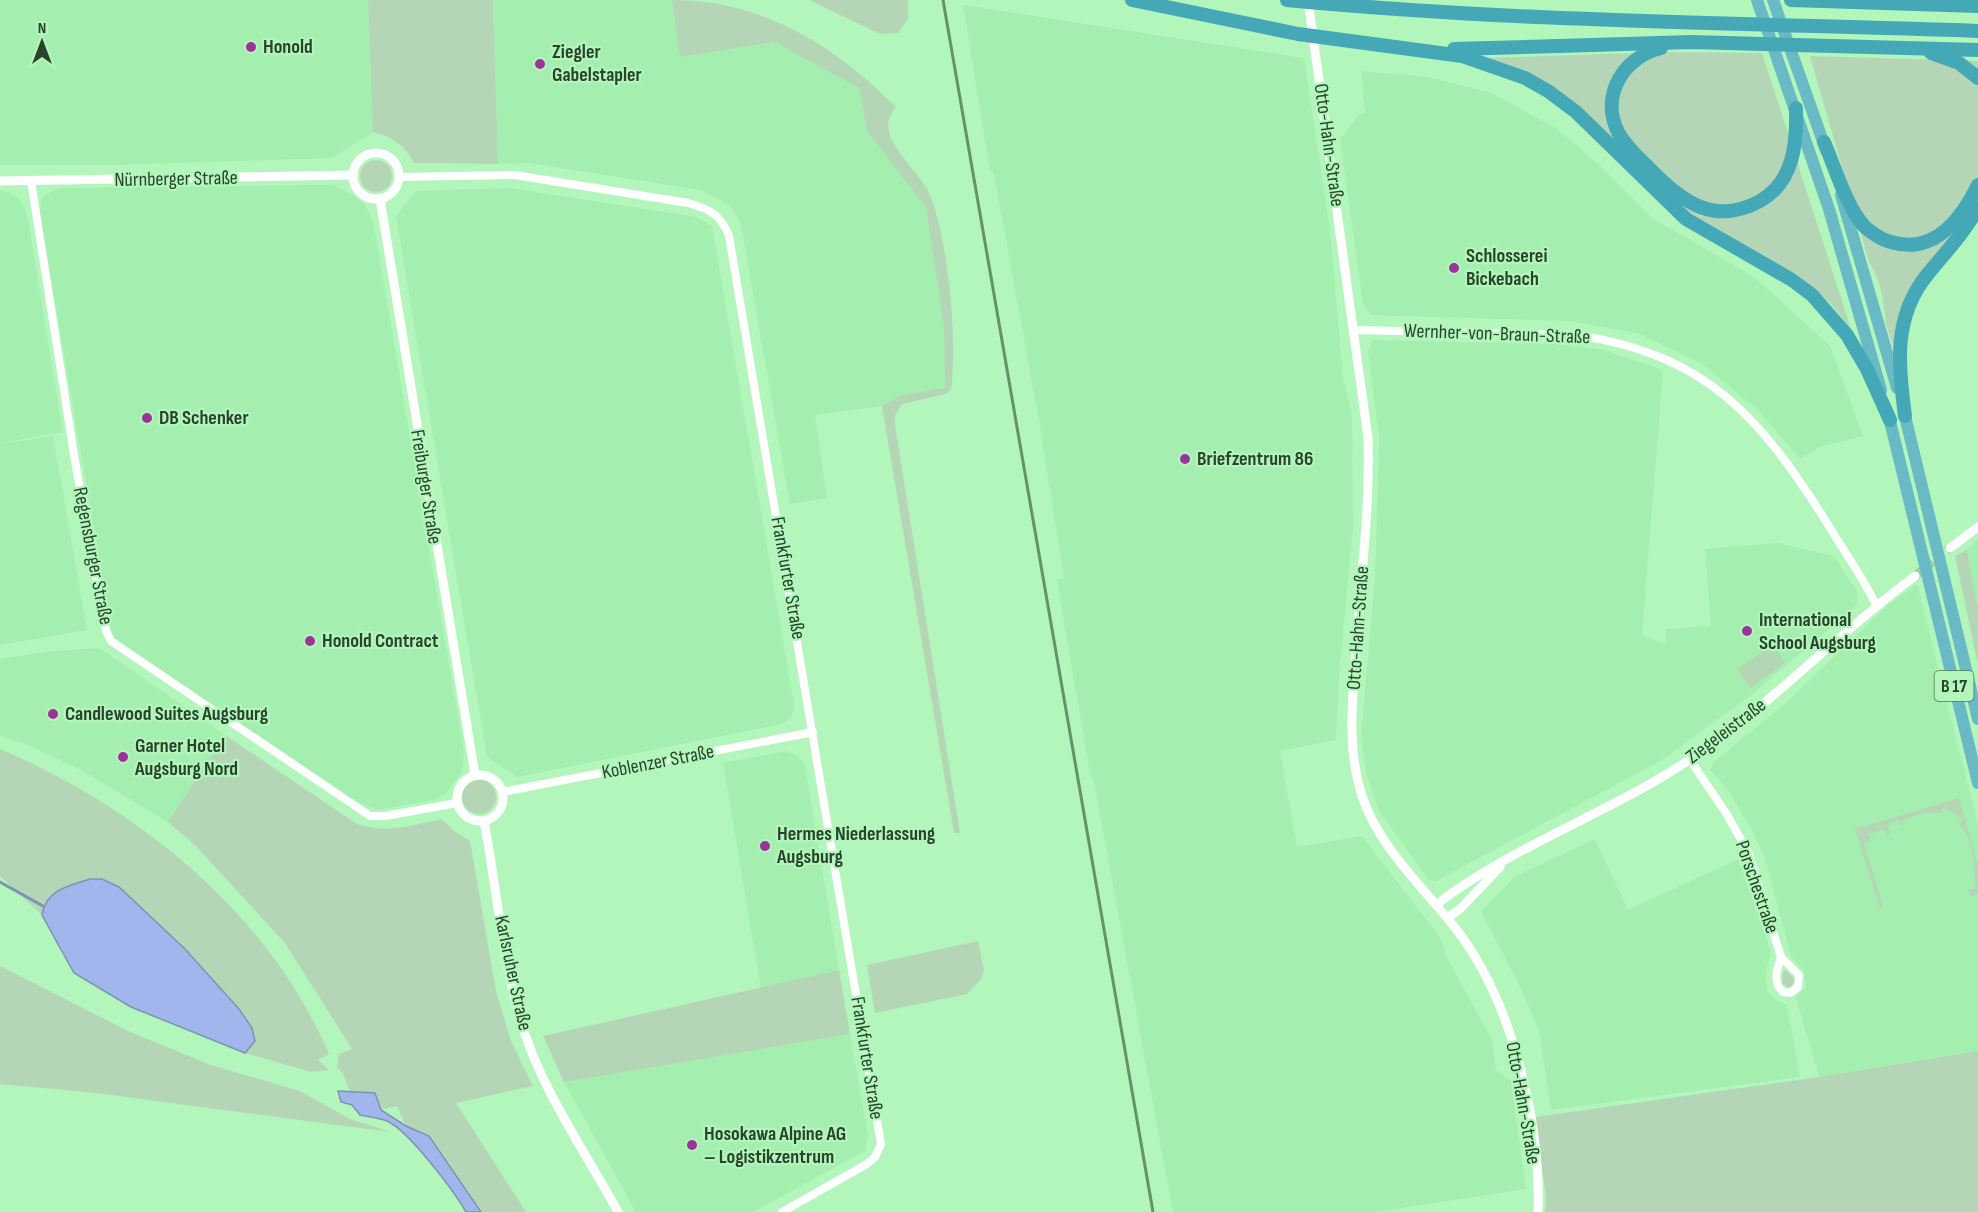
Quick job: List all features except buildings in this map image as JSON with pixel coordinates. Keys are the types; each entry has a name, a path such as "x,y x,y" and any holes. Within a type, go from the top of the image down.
{"highway":[{"path":"1132,0 1298,34 1462,56 1499,68 1548,91 1598,133 1686,219 1792,279 1830,313 1847,335 1867,369 1890,420"},
{"path":"1287,0 1389,10 1474,14 1978,31"},
{"path":"1757,0 1829,209 1890,420"},
{"path":"1773,0 1824,142 1871,292 1905,416"},
{"path":"1791,0 1978,6"},
{"path":"1428,50 1692,42 1978,50"},
{"path":"1692,42 1658,48 1633,60 1622,73 1612,100 1613,117 1628,147 1676,194 1690,204 1713,210 1737,210 1753,205 1771,193 1785,177 1790,166 1797,134 1796,108"},
{"path":"1914,48 1959,63 1978,78"},
{"path":"1824,142 1864,226 1885,240 1902,246 1919,245 1933,240 1949,228 1978,185"},
{"path":"1905,416 1898,357 1905,317 1918,287 1949,251 1978,208"},
{"name":"B 17","path":"1905,416 1978,719"},
{"name":"B 17","path":"1890,420 1978,783"}],"street":[{"name":"Otto-Hahn-Straße","path":"1308,0 1366,415 1369,473 1353,700 1352,743 1355,769 1366,809 1381,836 1437,904 1482,971 1514,1040 1536,1159 1538,1212"},
{"path":"373,154 388,157 398,169 399,177 394,190 380,199 362,195 353,182 353,175 359,160 373,154"},
{"name":"Nürnberger Straße","path":"0,181 353,175"},
{"name":"Frankfurter Straße","path":"399,177 532,177 688,203 707,208 718,215 725,225 732,248 881,1144 875,1157 867,1164 782,1212"},
{"name":"Regensburger Straße","path":"31,181 77,472 105,631 111,641 370,816 385,816 457,803"},
{"name":"Freiburger Straße","path":"380,199 475,775"},
{"name":"Wernher-von-Braun-Straße","path":"1355,330 1576,335 1611,340 1679,364 1711,384 1759,427 1802,484 1876,605"},
{"path":"1950,548 1978,527"},
{"name":"Ziegeleistraße","path":"1437,904 1515,853 1627,799 1690,760 1753,713 1876,605 1915,576"},
{"name":"Koblenzer Straße","path":"502,792 813,732"},
{"name":"Porschestraße","path":"1690,760 1731,821 1749,854 1781,957 1799,975 1798,987 1791,993 1782,992 1777,984 1777,969 1781,957"},
{"path":"475,775 493,779 502,792 499,811 484,821 465,815 457,803 456,796 462,783 475,775"},
{"name":"Karlsruher Straße","path":"484,821 511,985 523,1030 553,1095 618,1212"},
{"name":"Ziegeleistraße","path":"1447,918 1460,909 1515,853"}],"shaded area":[{"path":"0,0 368,0 373,132 332,158 111,165 0,165"},
{"path":"368,0 493,0 498,164 414,163 397,143 373,132"},
{"path":"493,0 672,0 680,57 774,42 859,88 867,131 926,208 944,327 945,388 902,395 882,406 815,415 827,498 790,504 743,236 739,220 730,206 701,190 529,163 498,164"},
{"path":"672,0 705,2 736,8 766,18 794,30 848,64 896,107 890,117 888,128 891,138 927,189 934,207 941,231 950,287 953,344 951,389 946,394 902,404 895,416 895,425 960,833 954,833 882,406 902,395 945,388 944,327 926,208 867,131 859,88 774,42 680,57"},
{"path":"809,0 908,0 908,19 898,33 880,34"},
{"path":"963,5 1304,58 1330,230 1343,378 1352,414 1353,528 1339,675 1336,740 1280,751 1297,847 1362,836 1441,939 1447,958 1492,1040 1496,1070 1511,1081 1526,1189 1375,1212 1173,1212 1094,782 1090,774 1057,580 1064,578 1039,421 994,174 990,170"},
{"path":"1665,52 1762,53 1851,329 1832,305 1798,275 1692,217 1588,116 1485,58"},
{"path":"1810,56 1978,61 1978,197 1900,314 1894,349 1886,324 1880,288 1869,262"},
{"path":"1361,71 1428,77 1492,93 1557,129 1599,165 1652,218 1754,277 1830,346 1863,436 1819,447 1800,459 1758,410 1701,363 1637,333 1569,321 1371,315 1363,304 1340,140 1359,115 1365,113"},
{"path":"376,160 387,165 392,176 387,187 376,192 365,187 360,176 365,165"},
{"path":"333,185 355,196 365,205 373,221 464,752 462,772 445,794 434,800 377,810 359,803 122,644 112,634 39,208 43,196 59,188"},
{"path":"510,188 697,217 712,226 794,704 792,716 782,724 517,777 487,757 396,216 416,191"},
{"path":"0,190 18,198 24,206 28,220 63,432 0,443"},
{"path":"1373,340 1554,344 1601,349 1663,370 1642,635 1666,645 1666,629 1711,626 1705,549 1777,543 1834,556 1857,591 1857,605 1750,696 1662,760 1436,881 1429,880 1379,811 1366,772 1361,736 1375,577 1379,437 1368,352"},
{"path":"53,436 87,630 0,645 0,444"},
{"path":"1978,539 1978,609 1967,550"},
{"path":"1967,550 1978,610 1978,665 1955,556"},
{"path":"1917,584 1978,825 1978,1051 1819,1077 1796,998 1806,987 1803,969 1791,957 1765,858 1752,830 1727,789 1710,770 1714,762 1787,702 1887,606"},
{"path":"1773,645 1785,663 1750,688 1737,669"},
{"path":"100,648 225,735 168,822 83,771 23,743 0,736 0,659 52,651"},
{"path":"225,735 357,824 389,828 442,819 454,831 470,841 496,991 511,1041 533,1086 456,1103 526,1212 481,1212 429,1136 406,1126 397,1106 381,1110 374,1093 350,1092 343,1073 337,1068 339,1054 352,1049 285,943 195,845 168,822"},
{"path":"0,749 52,773 102,802 149,835 194,871 235,912 272,956 303,1003 329,1054 318,1060 329,1070 311,1072 245,1053 255,1041 239,1009 185,949 119,887 90,879 62,888 49,897 42,915 0,876"},
{"path":"786,751 799,757 805,767 839,970 761,988 723,763"},
{"path":"479,780 491,785 496,797 491,809 479,814 467,809 462,797 467,785"},
{"path":"1959,798 1978,865 1978,894 1970,896 1968,889 1975,889 1974,863 1969,839 1959,824 1963,819 1943,807 1940,813 1921,814 1902,821 1904,825 1902,826 1898,820 1887,826 1890,833 1887,836 1885,829 1869,834 1871,841 1864,843 1883,907 1880,908 1855,829"},
{"path":"1595,839 1628,910 1738,859 1771,952 1766,971 1767,991 1775,1000 1787,1005 1800,1077 1551,1110 1539,1030 1518,982 1481,912 1516,876"},
{"path":"978,941 984,971 981,979 967,994 875,1013 867,965"},
{"path":"0,966 128,1031 211,1065 300,1091 350,1119 391,1132 96,1093 0,1084"},
{"path":"839,970 850,1034 564,1082 543,1036"},
{"path":"1786,970 1795,980 1790,988 1782,984 1783,972"},
{"name":"Hosokawa Alpine AG – Logistikzentrum","path":"850,1034 868,1135 865,1151 753,1212 636,1212 564,1082"},
{"path":"1978,1051 1978,1212 1545,1212 1546,1197 1535,1117 1819,1077"}],"water":[{"path":"90,879 102,879 119,887 185,949 239,1009 252,1028 255,1041 245,1053 131,1007 74,973 42,915 44,906 53,894"},
{"path":"338,1091 375,1093 381,1110 406,1126 429,1136 481,1212 466,1212 452,1190 407,1136 387,1121 360,1115 352,1105 341,1102"}],"waterway":[{"path":"0,882 43,906"}],"tunnel":[{"path":"1915,576 1950,548"}],"railway":[{"path":"943,0 1153,1212"}],"place":[{"name":"Honold","path":"251,47"},
{"name":"Ziegler Gabelstapler","path":"540,64"},
{"name":"Schlosserei Bickebach","path":"1454,268"},
{"name":"DB Schenker","path":"147,418"},
{"name":"Briefzentrum 86","path":"1185,459"},
{"name":"International School Augsburg","path":"1747,631"},
{"name":"Honold Contract","path":"310,641"},
{"name":"Candlewood Suites Augsburg","path":"53,714"},
{"name":"Garner Hotel Augsburg Nord","path":"123,757"},
{"name":"Hermes Niederlassung Augsburg","path":"765,846"},
{"name":"Hosokawa Alpine AG – Logistikzentrum","path":"692,1145"}]}
